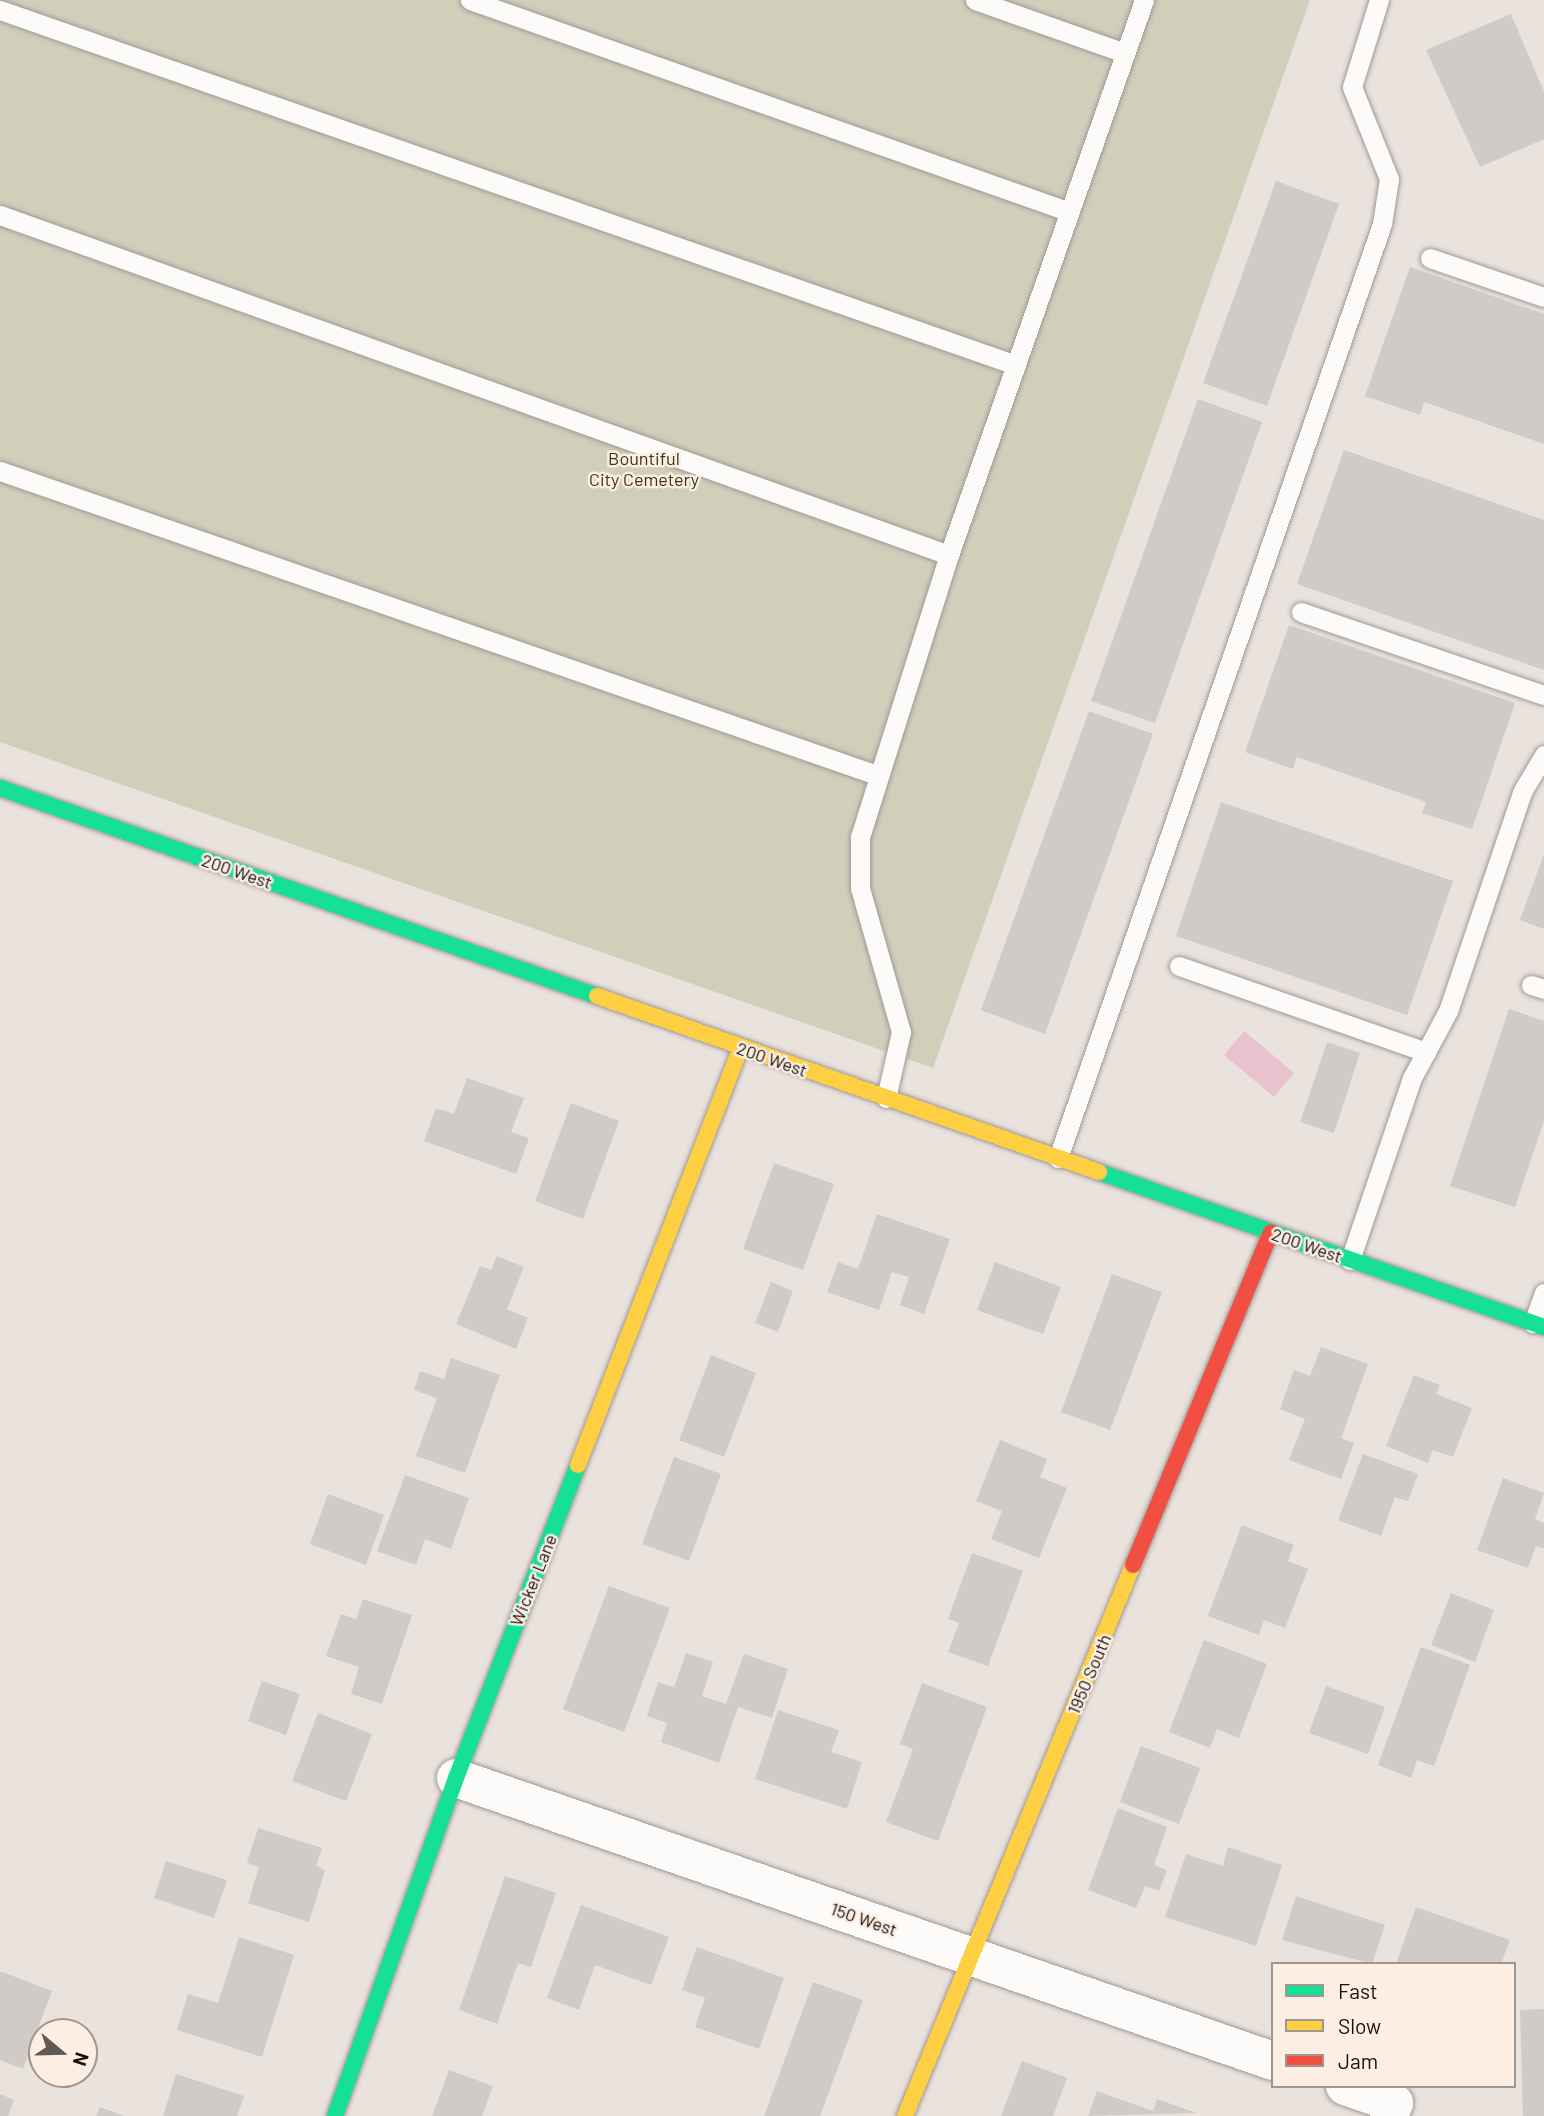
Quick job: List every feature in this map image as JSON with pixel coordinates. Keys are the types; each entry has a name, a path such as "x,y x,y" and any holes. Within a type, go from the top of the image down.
{"street":[{"name":"200 West","path":"0,788 1538,1325"},
{"name":"Wicker Lane","path":"335,2116 456,1778 741,1048"},
{"name":"1950 South","path":"905,2116 1271,1232"},
{"name":"150 West","path":"456,1778 1271,2060"},
{"path":"1349,2088 1392,2109"}],"lane":[{"path":"470,0 1070,212"},
{"path":"975,0 1125,53"},
{"path":"886,1098 901,1049 899,1019 858,864 877,775 949,555 1144,0"},
{"path":"1058,1158 1382,224 1389,179 1352,87 1379,0"},
{"path":"0,10 1016,365"},
{"path":"0,215 949,555"},
{"path":"1430,258 1544,297"},
{"path":"0,471 877,775"},
{"path":"1301,612 1544,695"},
{"path":"1350,1260 1426,1052 1448,1011 1522,792 1544,755"},
{"path":"1179,966 1426,1052"},
{"path":"1538,1325 1544,1293"}],"green space":[{"name":"Bountiful City Cemetery","path":"0,0 1310,0 933,1068 0,742"}],"shaded area":[{"path":"1244,1031 1294,1073 1274,1097 1224,1055"}],"building":[{"path":"1511,14 1544,92 1544,139 1480,167 1426,50"},
{"path":"1276,181 1339,204 1267,406 1203,383"},
{"path":"1410,267 1544,314 1544,444 1424,402 1420,415 1365,396"},
{"path":"1198,399 1262,422 1155,723 1091,701"},
{"path":"1344,450 1544,520 1544,670 1297,584"},
{"path":"1289,625 1515,703 1472,829 1422,813 1426,802 1297,757 1293,769 1245,752"},
{"path":"1089,711 1153,734 1045,1034 981,1010"},
{"path":"1221,802 1453,881 1407,1015 1176,936"},
{"path":"1544,854 1544,929 1520,920"},
{"path":"1509,1009 1544,1021 1544,1121 1515,1207 1450,1186"},
{"path":"1327,1042 1360,1053 1334,1133 1300,1122"},
{"path":"467,1078 524,1098 511,1132 529,1138 516,1174 424,1141 436,1108 454,1114"},
{"path":"571,1103 619,1121 583,1219 535,1201"},
{"path":"774,1163 834,1184 803,1270 743,1249"},
{"path":"877,1214 950,1239 924,1314 900,1305 909,1277 892,1272 879,1310 827,1292 838,1262 858,1269"},
{"path":"497,1256 524,1267 507,1309 528,1318 516,1349 456,1324 480,1266 491,1270"},
{"path":"995,1262 1061,1287 1043,1334 977,1310"},
{"path":"1112,1274 1162,1292 1110,1430 1061,1412"},
{"path":"771,1282 793,1291 778,1332 755,1323"},
{"path":"1321,1347 1368,1364 1341,1438 1354,1443 1341,1479 1289,1460 1305,1419 1280,1409 1294,1370 1310,1376"},
{"path":"711,1355 756,1373 724,1457 679,1440"},
{"path":"451,1358 500,1375 465,1473 416,1456 437,1398 414,1390 420,1371 444,1379"},
{"path":"1414,1375 1440,1385 1436,1394 1472,1408 1453,1457 1433,1450 1428,1463 1386,1446"},
{"path":"1000,1440 1047,1459 1040,1477 1067,1488 1039,1558 991,1539 1002,1511 976,1501"},
{"path":"1363,1454 1418,1474 1408,1501 1395,1497 1381,1536 1338,1520"},
{"path":"674,1457 721,1474 689,1561 642,1544"},
{"path":"405,1475 469,1498 451,1549 425,1539 416,1565 377,1551"},
{"path":"1503,1478 1544,1493 1535,1519 1544,1523 1544,1549 1536,1546 1528,1568 1477,1550"},
{"path":"328,1494 384,1515 366,1565 310,1544"},
{"path":"1242,1525 1294,1545 1288,1561 1308,1569 1285,1628 1264,1620 1259,1635 1208,1616"},
{"path":"972,1553 1023,1571 988,1666 948,1652 959,1623 948,1619"},
{"path":"609,1586 670,1608 624,1732 563,1709"},
{"path":"1451,1593 1494,1610 1475,1662 1431,1645"},
{"path":"363,1599 412,1615 382,1704 351,1694 359,1667 326,1656 341,1614 356,1619"},
{"path":"1204,1640 1267,1664 1239,1738 1217,1729 1210,1748 1169,1732"},
{"path":"1421,1647 1470,1665 1434,1766 1417,1760 1411,1778 1378,1765"},
{"path":"686,1653 713,1662 702,1696 726,1704 744,1654 788,1669 772,1718 738,1707 719,1763 661,1742 667,1723 647,1716 658,1682 674,1687"},
{"path":"262,1681 300,1694 286,1735 248,1721"},
{"path":"922,1683 987,1707 938,1841 886,1822 913,1749 900,1744"},
{"path":"1326,1686 1385,1707 1368,1754 1309,1733"},
{"path":"778,1710 839,1730 831,1752 862,1762 847,1809 755,1779"},
{"path":"318,1713 372,1734 346,1801 292,1781"},
{"path":"1141,1746 1200,1768 1179,1824 1120,1802"},
{"path":"1118,1808 1167,1827 1154,1865 1167,1870 1159,1891 1145,1886 1136,1908 1088,1890"},
{"path":"258,1828 322,1848 316,1866 325,1870 309,1922 248,1903 259,1867 247,1863"},
{"path":"1228,1847 1282,1865 1256,1946 1165,1917 1186,1854 1223,1866"},
{"path":"166,1861 227,1880 214,1918 154,1898"},
{"path":"505,1876 556,1893 531,1967 518,1963 497,2024 459,2010"},
{"path":"1296,1896 1385,1925 1373,1962 1282,1940"},
{"path":"581,1905 669,1937 651,1985 595,1965 579,2010 547,1998"},
{"path":"1416,1907 1510,1940 1502,1962 1397,1962"},
{"path":"239,1937 294,1955 262,2057 177,2030 188,1994 218,2003"},
{"path":"697,1947 784,1978 759,2049 695,2027 705,1998 682,1990"},
{"path":"0,1971 52,1991 42,2018 28,2018 28,2056 23,2069 0,2060"},
{"path":"813,1982 863,2000 820,2116 764,2116"},
{"path":"1544,2009 1544,2116 1523,2116 1520,2010"},
{"path":"1022,2061 1067,2078 1053,2116 1001,2116"},
{"path":"449,2070 493,2086 482,2116 432,2116"},
{"path":"176,2074 244,2096 237,2116 163,2116"},
{"path":"1097,2091 1153,2111 1157,2099 1196,2113 1088,2116"},
{"path":"0,2094 14,2100 8,2116 0,2116"},
{"path":"100,2107 124,2116 96,2116"}],"traffic: fast":[{"path":"0,788 597,996"},
{"path":"1099,1172 1544,1327"},
{"path":"335,2116 456,1778 578,1465"}],"traffic: slow":[{"path":"597,996 1099,1172"},
{"path":"578,1465 741,1048"},
{"path":"905,2116 1133,1565"}],"traffic: jam":[{"path":"1133,1565 1271,1232"}]}
